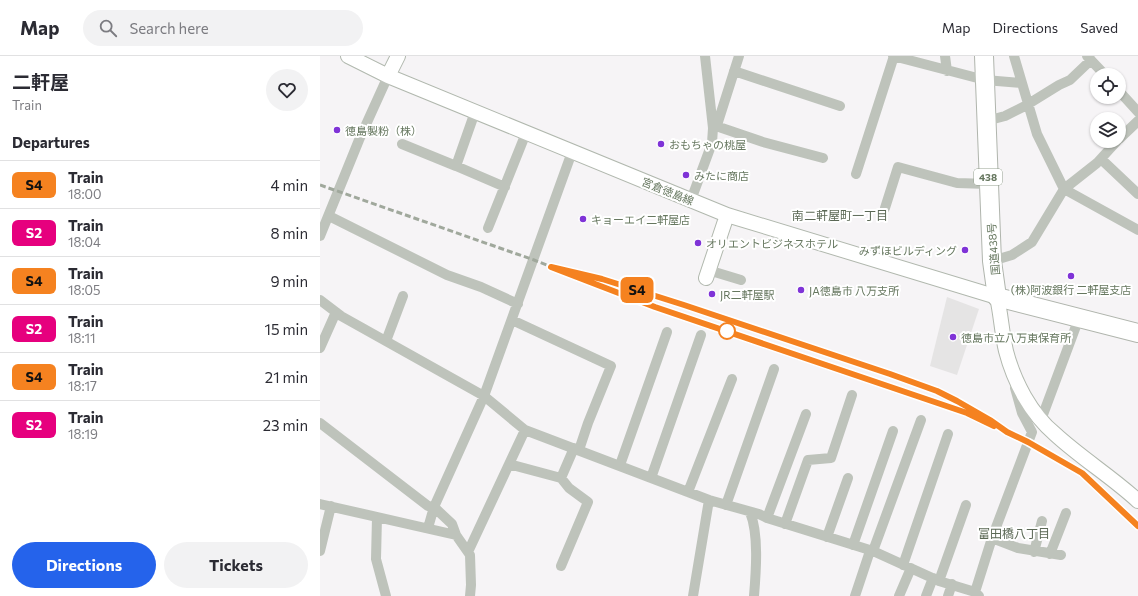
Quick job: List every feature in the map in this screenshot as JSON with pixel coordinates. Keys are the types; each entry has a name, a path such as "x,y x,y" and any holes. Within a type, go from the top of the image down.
{"highway":[{"name":"国道438号","path":"984,56 992,261 997,298"},
{"path":"997,298 1138,333"}],"main road":[{"name":"宮倉徳島線","path":"348,56 388,76 727,215 997,298"},
{"path":"388,76 398,56"},
{"path":"707,274 727,215"},
{"path":"997,298 1006,352 1012,371 1023,393 1041,420 1054,434 1138,500"}],"street":[{"path":"705,56 715,127"},
{"path":"691,200 712,143 715,127 739,56"},
{"path":"856,174 894,56 984,80 1021,83"},
{"path":"945,56 947,71"},
{"path":"1014,56 1037,134 1064,189 1138,230"},
{"path":"986,121 1005,116 1070,80 1089,58 1098,68"},
{"path":"734,70 840,106"},
{"path":"320,236 359,140 388,76"},
{"path":"1126,98 1138,112"},
{"path":"456,166 475,112"},
{"path":"1126,132 1138,121"},
{"path":"715,127 824,158"},
{"path":"488,228 526,133"},
{"path":"402,144 505,187"},
{"path":"992,261 1012,255 1032,242 1064,189 1101,159 1111,148"},
{"path":"428,528 434,507 484,396 572,152"},
{"path":"1101,159 1138,194"},
{"path":"886,208 898,167 957,183 988,184"},
{"path":"329,216 447,276 481,287 518,304"},
{"path":"707,274 741,280"},
{"path":"386,341 403,296"},
{"path":"320,300 336,312 484,396 525,430 709,500 872,551 936,579 977,594 992,538 1032,432 1022,413 1012,371"},
{"path":"320,348 336,312"},
{"path":"1041,420 1079,318"},
{"path":"512,320 611,366 588,423 561,478"},
{"path":"620,465 667,332"},
{"path":"651,478 701,335"},
{"path":"726,505 774,369"},
{"path":"688,492 732,379"},
{"path":"785,524 808,460 831,458 852,395"},
{"path":"767,518 806,414"},
{"path":"855,596 921,420"},
{"path":"320,423 428,506 434,507 452,524 456,535 470,555 470,596"},
{"path":"468,552 525,430"},
{"path":"853,545 893,431"},
{"path":"899,596 948,434"},
{"path":"509,464 561,478 569,488 588,502 561,566"},
{"path":"827,537 848,478"},
{"path":"693,596 709,500"},
{"path":"320,504 456,535"},
{"path":"926,596 936,579 966,505"},
{"path":"320,551 331,506"},
{"path":"750,512 754,522 756,569 754,596"},
{"path":"1050,554 1066,513"},
{"path":"378,517 376,559 386,596"},
{"path":"754,522 767,518"},
{"path":"1034,552 1042,521"},
{"path":"992,538 1018,548 1034,552 1061,555"},
{"path":"948,596 952,584"}],"shaded area":[{"name":"徳島市立八万東保育所","path":"947,297 979,309 957,375 930,366"}],"railway":[{"path":"320,185 534,260 655,307 967,413 1028,442 1082,473 1138,526"},
{"path":"581,274 648,293 886,372 933,390 977,412"}],"train":[{"name":"S4","path":"994,426 967,413 655,307 551,267 602,279 697,309 937,391 990,420 1007,432 1028,442 1082,473 1138,526"}],"place":[{"name":"徳島製粉（株）","path":"337,130"},
{"name":"おもちゃの桃屋","path":"661,144"},
{"name":"みたに商店","path":"686,175"},
{"name":"キョーエイ二軒屋店","path":"583,219"},
{"name":"オリエントビジネスホテル","path":"698,243"},
{"name":"みずほビルディング","path":"965,250"},
{"name":"(株)阿波銀行 二軒屋支店","path":"1071,276"},
{"name":"JA徳島市 八万支所","path":"801,290"},
{"name":"JR二軒屋駅","path":"712,294"},
{"name":"徳島市立八万東保育所","path":"953,337"}],"district":[{"name":"南二軒屋町一丁目","path":"840,215"},
{"name":"富田橋八丁目","path":"1014,533"}]}
